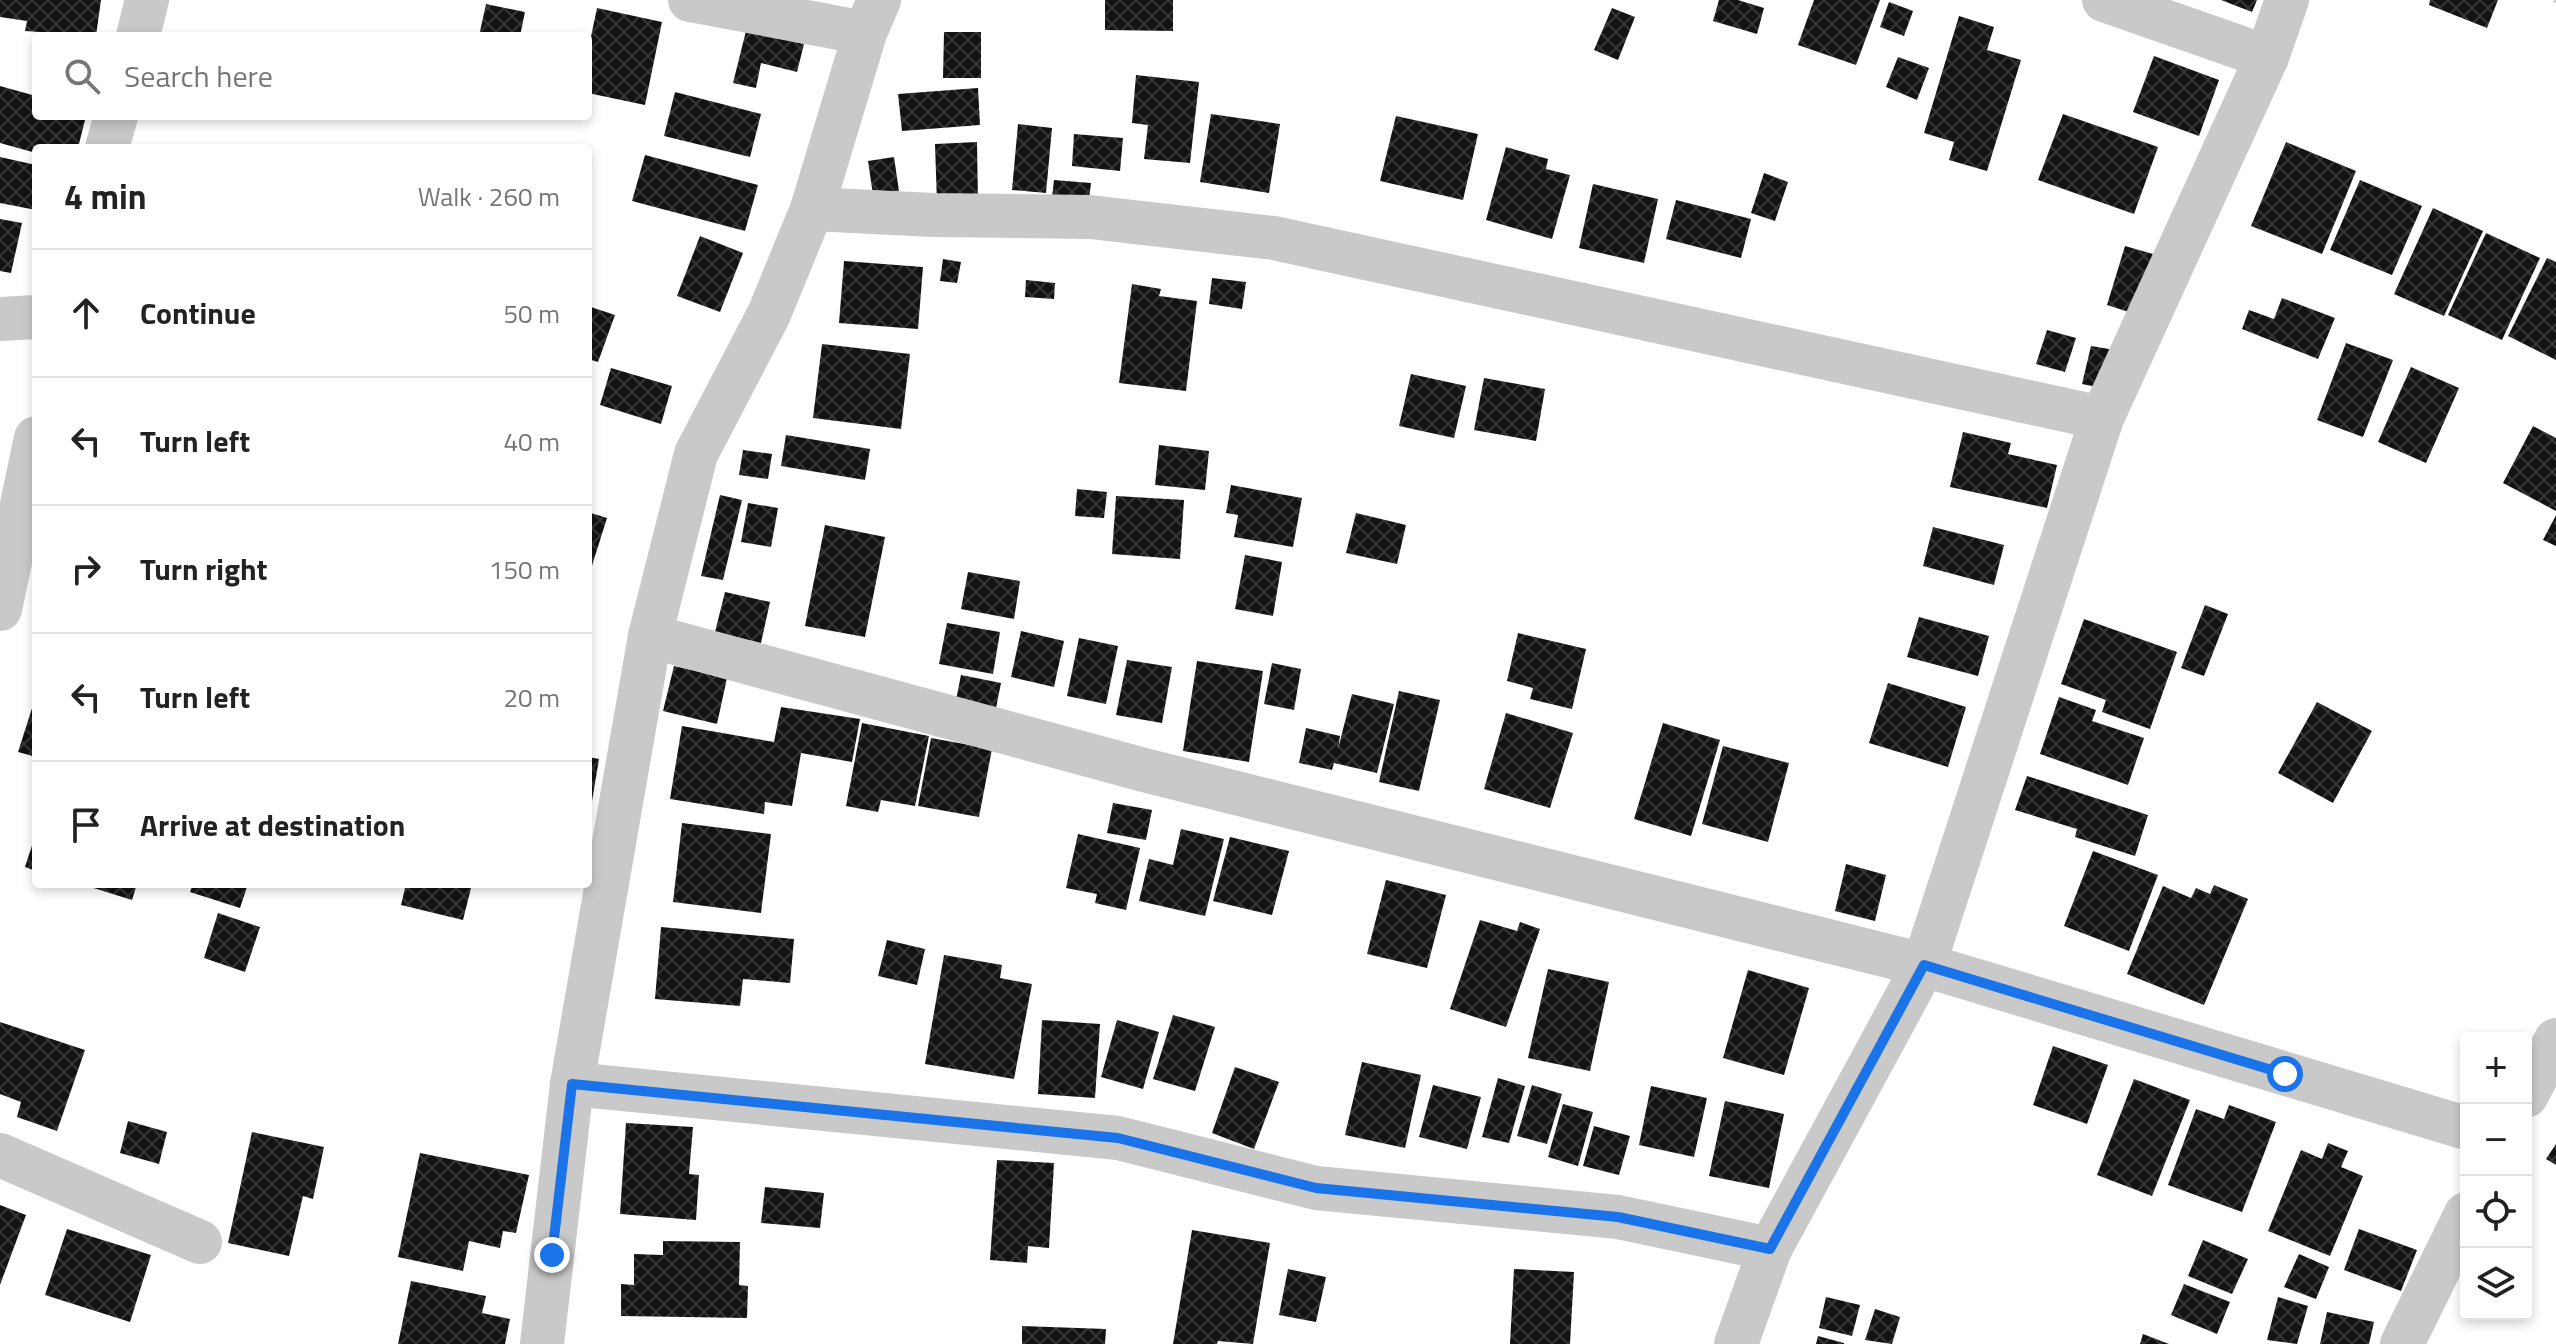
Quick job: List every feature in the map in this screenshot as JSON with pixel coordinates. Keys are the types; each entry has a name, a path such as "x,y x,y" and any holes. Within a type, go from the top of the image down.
{"street":[{"path":"139,32 147,0"},
{"path":"542,1344 572,1084 650,636 696,454 769,314 812,209 872,16 690,0"},
{"path":"2104,0 2267,57"},
{"path":"1736,1344 1770,1249 1924,965 2102,418 2267,57 2287,0"},
{"path":"108,144 115,120"},
{"path":"812,209 933,215 1090,217 1274,238 2102,418"},
{"path":"0,319 32,317"},
{"path":"0,609 32,457"},
{"path":"650,636 1144,770 1924,965 2460,1126"},
{"path":"2532,1085 2556,1040"},
{"path":"572,1084 1118,1138 1316,1188 1618,1217 1770,1249"},
{"path":"0,1155 200,1242"},
{"path":"2402,1344 2460,1226"}],"building":[{"path":"0,0 101,0 97,32 25,31 27,21 0,17"},
{"path":"1105,0 1173,0 1173,31 1105,30"},
{"path":"1719,0 1738,0 1764,8 1757,34 1713,21"},
{"path":"1814,0 1880,0 1856,65 1798,45"},
{"path":"2221,0 2257,0 2252,12"},
{"path":"2430,0 2498,0 2487,28 2429,5"},
{"path":"1889,2 1913,11 1904,36 1880,27"},
{"path":"486,4 525,12 521,32 480,32"},
{"path":"597,8 662,22 645,105 592,94 592,32"},
{"path":"1612,8 1635,17 1618,60 1594,50"},
{"path":"1959,16 1994,27 1987,50 2021,60 1987,171 1949,160 1954,142 1924,133"},
{"path":"746,31 804,44 797,72 761,63 756,88 733,83"},
{"path":"944,32 981,32 981,78 943,78"},
{"path":"2154,56 2219,80 2199,136 2133,112"},
{"path":"1898,57 1929,68 1917,100 1886,87"},
{"path":"1136,75 1199,82 1190,163 1144,159 1148,125 1132,123"},
{"path":"0,86 32,95 32,120 85,120 79,144 32,144 32,152 0,143"},
{"path":"978,88 980,125 902,131 898,94"},
{"path":"675,92 761,114 750,157 664,136"},
{"path":"1211,114 1280,124 1269,193 1200,182"},
{"path":"2063,114 2158,147 2134,214 2038,180"},
{"path":"1396,116 1478,134 1463,200 1380,181"},
{"path":"1018,124 1052,128 1046,193 1012,190"},
{"path":"1074,134 1123,138 1120,171 1072,166"},
{"path":"977,142 978,202 937,203 935,144"},
{"path":"2286,142 2356,171 2322,254 2251,226"},
{"path":"1506,147 1548,159 1546,169 1570,175 1552,239 1486,220"},
{"path":"645,155 758,185 745,231 632,201"},
{"path":"0,157 32,164 32,209 0,203"},
{"path":"894,157 899,191 873,195 868,161"},
{"path":"1764,173 1788,182 1775,221 1751,213"},
{"path":"1054,180 1091,183 1088,209 1051,206"},
{"path":"2360,180 2422,206 2392,275 2330,250"},
{"path":"1593,184 1658,199 1644,263 1579,248"},
{"path":"1676,200 1751,219 1741,258 1666,239"},
{"path":"2433,208 2483,231 2444,316 2394,294"},
{"path":"0,219 22,223 11,273 0,271"},
{"path":"2486,233 2540,258 2502,340 2448,315"},
{"path":"700,236 743,253 720,312 677,296"},
{"path":"2125,246 2153,254 2135,314 2107,305"},
{"path":"2547,258 2556,262 2556,360 2508,336"},
{"path":"943,259 961,262 957,283 940,281"},
{"path":"844,261 923,267 918,329 839,323"},
{"path":"1212,278 1246,282 1242,309 1209,304"},
{"path":"1026,280 1055,283 1054,299 1025,297"},
{"path":"1132,284 1161,289 1159,296 1197,301 1186,391 1119,383"},
{"path":"2282,298 2335,318 2318,359 2242,329 2249,310 2274,319"},
{"path":"592,307 615,315 598,362 592,360"},
{"path":"2047,330 2076,338 2065,372 2036,364"},
{"path":"2346,343 2393,360 2363,437 2317,420"},
{"path":"822,344 910,354 901,429 813,418"},
{"path":"2091,346 2115,350 2107,389 2082,384"},
{"path":"2411,367 2459,388 2426,463 2378,442"},
{"path":"611,368 672,386 661,424 600,405"},
{"path":"1411,374 1466,386 1454,438 1399,426"},
{"path":"1484,378 1545,389 1536,441 1474,430"},
{"path":"2533,426 2556,438 2556,511 2503,483"},
{"path":"1963,432 2011,443 2008,454 2057,465 2047,508 1950,487"},
{"path":"786,435 870,449 865,480 781,466"},
{"path":"1159,445 1209,451 1205,490 1155,485"},
{"path":"743,450 772,454 768,479 739,475"},
{"path":"1231,485 1302,498 1293,547 1234,537 1238,515 1226,513"},
{"path":"1077,489 1107,492 1104,518 1075,516"},
{"path":"720,495 742,500 723,580 701,576"},
{"path":"1116,496 1184,500 1180,559 1112,554"},
{"path":"748,503 778,508 771,547 741,542"},
{"path":"592,513 607,518 592,566"},
{"path":"1356,513 1406,525 1397,564 1346,553"},
{"path":"2556,515 2556,546 2543,540"},
{"path":"825,525 885,537 865,637 805,626"},
{"path":"1933,527 2004,545 1994,585 1923,566"},
{"path":"1245,555 1282,562 1273,616 1235,609"},
{"path":"968,572 1020,581 1014,619 961,609"},
{"path":"725,592 770,602 761,643 715,632"},
{"path":"2205,605 2228,614 2204,676 2181,668"},
{"path":"1919,617 1989,636 1978,676 1907,657"},
{"path":"2084,619 2177,652 2150,729 2102,712 2106,700 2061,684"},
{"path":"947,623 1000,632 993,674 939,664"},
{"path":"1021,631 1064,641 1054,687 1011,677"},
{"path":"1518,633 1586,649 1572,709 1530,699 1533,688 1507,681"},
{"path":"1079,638 1118,646 1106,704 1067,696"},
{"path":"1127,660 1172,667 1162,723 1116,715"},
{"path":"1197,661 1263,671 1249,762 1183,751"},
{"path":"1272,663 1301,669 1294,710 1264,704"},
{"path":"674,666 727,678 717,724 663,711"},
{"path":"961,675 1001,683 996,708 956,700"},
{"path":"1888,683 1966,707 1948,767 1869,743"},
{"path":"1399,691 1440,700 1419,791 1379,782"},
{"path":"1352,694 1394,704 1377,773 1334,763 1332,770 1299,763 1306,728 1340,736 1338,749"},
{"path":"2059,697 2096,710 2092,721 2144,738 2128,785 2040,754"},
{"path":"2317,702 2372,731 2333,803 2278,773"},
{"path":"781,707 860,719 852,762 801,753 792,806 765,802 764,814 670,799 682,726 774,742"},
{"path":"32,708 32,756 18,752"},
{"path":"1506,713 1573,733 1550,808 1484,789"},
{"path":"862,723 929,736 915,806 881,800 878,812 846,806"},
{"path":"1663,723 1720,740 1691,836 1634,819"},
{"path":"931,738 992,749 979,817 918,806"},
{"path":"1723,746 1789,763 1768,842 1702,824"},
{"path":"592,758 599,759 592,801"},
{"path":"2027,776 2148,815 2135,856 2075,837 2077,829 2015,810"},
{"path":"1113,803 1152,810 1146,840 1107,833"},
{"path":"682,823 771,834 761,913 673,902"},
{"path":"1181,829 1224,839 1205,916 1139,901 1149,859 1173,865"},
{"path":"1078,834 1140,848 1126,910 1095,903 1097,894 1066,888"},
{"path":"1230,837 1289,851 1272,915 1213,901"},
{"path":"32,845 32,870 25,867"},
{"path":"2093,851 2158,875 2129,951 2064,926"},
{"path":"1846,864 1886,875 1875,921 1835,911"},
{"path":"1386,880 1446,895 1427,968 1367,954"},
{"path":"2214,885 2248,899 2204,1005 2127,974 2163,886 2191,898 2196,888 2210,894"},
{"path":"94,888 136,888 132,900"},
{"path":"192,888 247,888 240,908 190,892"},
{"path":"405,888 471,888 463,920 401,905"},
{"path":"218,913 260,927 245,972 204,958"},
{"path":"1480,920 1517,931 1520,922 1540,929 1506,1027 1450,1009"},
{"path":"661,927 794,939 790,983 743,979 740,1006 655,999"},
{"path":"887,940 925,949 917,985 878,976"},
{"path":"944,955 1002,965 1000,978 1032,984 1014,1079 925,1064"},
{"path":"1548,969 1609,982 1590,1071 1528,1058"},
{"path":"1748,970 1809,988 1784,1075 1723,1058"},
{"path":"1173,1015 1215,1027 1195,1091 1153,1079"},
{"path":"1042,1020 1100,1024 1095,1098 1038,1094"},
{"path":"1117,1020 1159,1032 1143,1089 1101,1077"},
{"path":"0,1022 85,1050 57,1131 17,1117 21,1102 0,1094"},
{"path":"2053,1046 2108,1065 2087,1124 2033,1105"},
{"path":"1362,1062 1421,1075 1405,1148 1345,1135"},
{"path":"1235,1067 1279,1082 1254,1149 1212,1133"},
{"path":"1498,1078 1525,1086 1509,1143 1482,1137"},
{"path":"2134,1079 2190,1100 2152,1196 2097,1175"},
{"path":"1433,1085 1481,1097 1467,1149 1419,1137"},
{"path":"1532,1085 1562,1094 1547,1144 1517,1136"},
{"path":"1651,1086 1707,1098 1694,1157 1639,1145"},
{"path":"1725,1101 1784,1114 1769,1188 1709,1176"},
{"path":"1563,1104 1593,1112 1578,1166 1548,1157"},
{"path":"2229,1105 2276,1122 2242,1212 2168,1185 2196,1109 2224,1119"},
{"path":"128,1121 167,1132 159,1164 120,1153"},
{"path":"626,1123 693,1127 689,1174 699,1175 696,1220 620,1214"},
{"path":"1594,1126 1630,1136 1619,1175 1583,1166"},
{"path":"252,1132 324,1147 313,1199 303,1196 289,1256 228,1243"},
{"path":"2328,1143 2348,1151 2341,1167 2363,1176 2330,1256 2268,1231 2301,1150 2322,1159"},
{"path":"2556,1144 2556,1165 2546,1159"},
{"path":"420,1153 529,1175 516,1233 503,1231 500,1248 469,1241 463,1271 398,1257"},
{"path":"997,1160 1054,1163 1049,1248 1028,1246 1027,1263 990,1260"},
{"path":"765,1187 824,1193 820,1228 761,1223"},
{"path":"0,1205 26,1215 0,1285"},
{"path":"67,1229 151,1255 130,1322 45,1295"},
{"path":"2359,1229 2417,1250 2401,1291 2344,1270"},
{"path":"1192,1230 1270,1243 1253,1344 1218,1341 1217,1344 1173,1344"},
{"path":"2203,1240 2248,1259 2232,1294 2188,1276"},
{"path":"663,1241 740,1242 739,1285 748,1286 747,1318 621,1316 621,1284 634,1285 634,1254 663,1255"},
{"path":"2299,1254 2329,1267 2316,1299 2284,1287"},
{"path":"1288,1269 1326,1277 1316,1322 1279,1315"},
{"path":"1514,1269 1574,1272 1570,1344 1510,1344"},
{"path":"411,1281 486,1296 482,1313 510,1319 505,1344 398,1344"},
{"path":"2184,1284 2230,1302 2217,1334 2171,1315"},
{"path":"1826,1297 1860,1305 1852,1336 1819,1328"},
{"path":"2278,1297 2308,1306 2297,1344 2267,1340"},
{"path":"1875,1309 1900,1317 1892,1344 1865,1340"},
{"path":"2327,1312 2374,1322 2369,1344 2320,1344"},
{"path":"1022,1326 1106,1329 1105,1344 1022,1344"},
{"path":"2143,1334 2169,1344 2140,1344"},
{"path":"1818,1336 1844,1343 1844,1344 1816,1344"}],"route":[{"path":"552,1255 572,1084 1118,1138 1316,1188 1618,1217 1770,1249 1924,965 2285,1074"}]}
